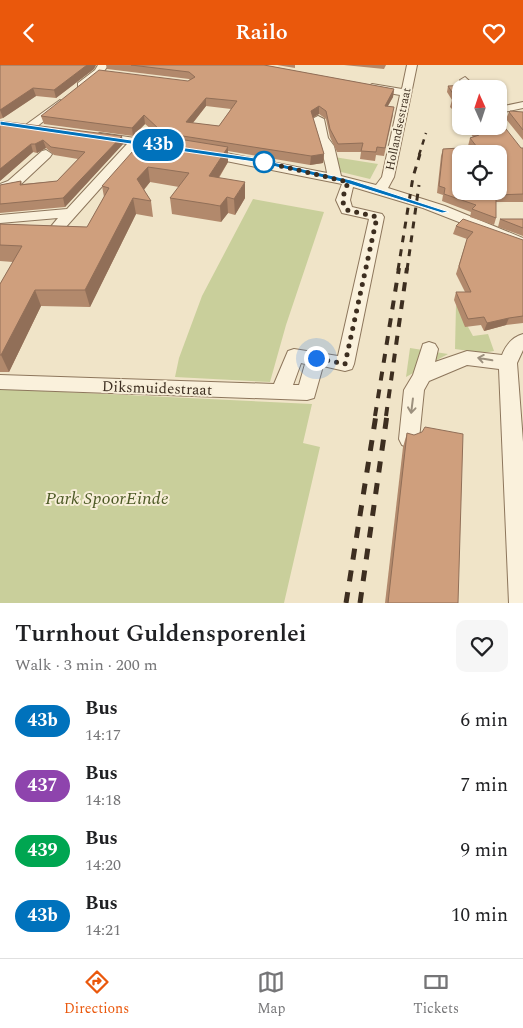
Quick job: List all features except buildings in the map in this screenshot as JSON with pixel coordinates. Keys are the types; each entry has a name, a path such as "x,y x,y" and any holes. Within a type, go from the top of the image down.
{"street":[{"name":"Hollandsestraat","path":"380,190 388,177 412,65"},
{"path":"50,129 26,126 102,70"},
{"path":"360,85 406,93"},
{"path":"508,108 523,105"},
{"path":"318,119 322,138 328,146 342,180"},
{"path":"88,135 172,148"},
{"path":"0,233 52,234 135,142"},
{"path":"191,150 255,160 380,190 429,206 523,243"},
{"path":"0,188 13,184 46,154"},
{"name":"Diksmuidestraat","path":"0,382 307,393 316,358 345,364 377,217 347,210 344,206 342,180"},
{"path":"0,219 72,213"},
{"path":"522,603 508,363 513,349 523,340"},
{"path":"409,439 414,390 422,376 429,349"},
{"path":"422,376 467,357 508,363"}],"green space":[{"path":"334,157 378,164 370,179 337,171"},
{"path":"253,199 324,212 286,325 270,382 175,377 179,358 202,296"},
{"path":"456,305 473,336 488,334 494,351 483,353 455,349"},
{"path":"410,348 448,354 406,377"},
{"name":"Park SpoorEinde","path":"0,390 312,404 303,443 320,447 284,603 0,603"}],"railway":[{"path":"419,155 426,133"},
{"path":"398,270 413,177 420,154"},
{"path":"407,270 419,185"},
{"path":"375,416 399,268"},
{"path":"386,416 407,268"},
{"path":"346,603 376,415"},
{"path":"360,603 387,415"}],"bus line":[{"name":"43b","path":"0,123 255,160 348,182 409,199 445,212"}],"route":[{"path":"264,162 348,182 343,199 343,204 347,210 377,217 345,364 316,358"}]}
